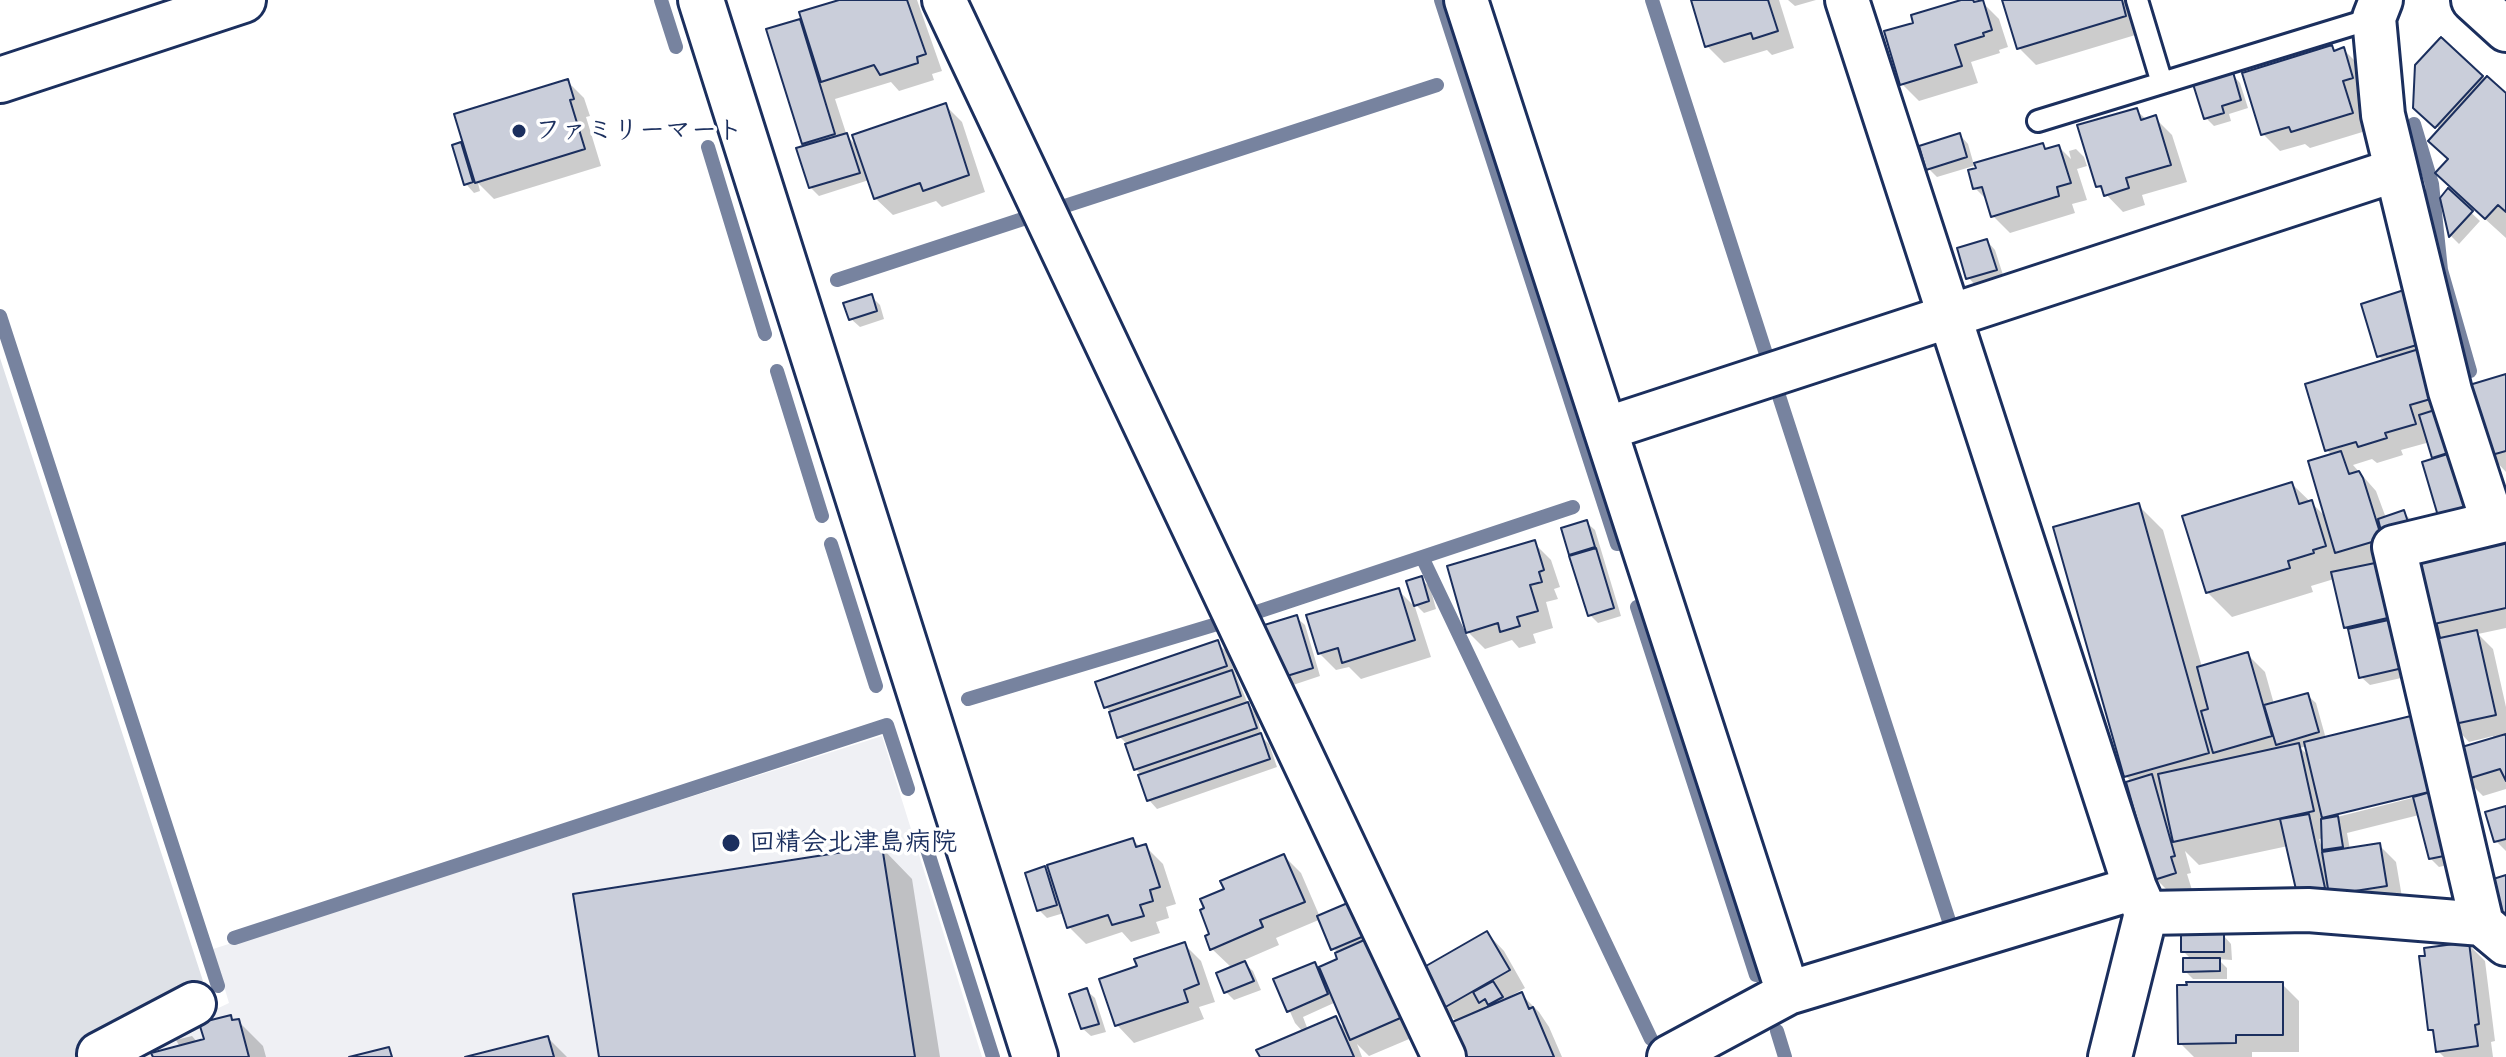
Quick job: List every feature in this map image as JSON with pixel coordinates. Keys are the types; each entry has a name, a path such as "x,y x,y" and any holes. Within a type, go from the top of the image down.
{"street":[{"path":"0,80 243,0"},
{"path":"701,0 1035,1057"},
{"path":"944,0 1444,1057"},
{"path":"1466,0 1788,993"},
{"path":"1847,0 2140,900 2110,1057"},
{"path":"2473,0 2506,30"},
{"path":"1669,1057 1788,993 2140,900 2308,910 2494,934 2394,547 2499,521 2450,391 2383,115 2378,9"},
{"path":"1605,429 2396,170"},
{"path":"100,1057 99,1054 194,1004"}],"lane":[{"path":"2137,0 2162,83"},
{"path":"2038,121 2162,83 2378,9"}],"shaded area":[{"path":"0,358 203,981 79,1045 84,1057 0,1057"},
{"name":"回精会北津島病院","path":"882,736 982,1057 125,1057 126,1052 229,1003 213,949"}],"building":[{"path":"839,0 907,0 926,54 917,57 918,63 880,75 874,65 821,82 799,12"},
{"path":"1691,0 1768,0 1778,31 1753,39 1751,33 1705,47"},
{"path":"1961,0 1983,0 1992,30 1983,33 1984,36 1955,45 1962,66 1900,85 1884,31 1913,23 1911,15"},
{"path":"2002,0 2122,0 2126,16 2017,49"},
{"path":"800,19 835,134 802,144 766,29"},
{"path":"2441,37 2483,76 2435,128 2413,108 2415,65"},
{"path":"2332,45 2334,51 2344,47 2353,78 2343,81 2353,113 2291,132 2289,127 2261,135 2242,73"},
{"path":"2233,72 2241,100 2222,106 2224,113 2204,119 2193,84"},
{"path":"2487,76 2506,93 2506,212 2498,205 2485,219 2435,173 2448,159 2428,141"},
{"name":"ファミリーマート","path":"568,79 574,99 570,100 585,149 475,183 454,114"},
{"path":"946,103 969,175 923,191 920,183 874,199 852,135"},
{"path":"2137,108 2141,120 2156,115 2171,165 2126,178 2129,188 2104,196 2101,186 2096,187 2077,125"},
{"path":"847,133 860,173 809,188 796,148"},
{"path":"1960,133 1967,157 1926,170 1919,146"},
{"path":"461,142 473,182 464,185 452,145"},
{"path":"2043,143 2045,149 2059,145 2071,183 2057,187 2059,196 1991,217 1982,187 1973,189 1968,170 1976,168 1974,163"},
{"path":"2448,188 2473,211 2449,237 2440,198"},
{"path":"1987,239 1997,270 1966,279 1957,248"},
{"path":"2404,290 2420,344 2377,357 2361,304"},
{"path":"872,294 877,311 849,320 843,303"},
{"path":"2419,349 2434,398 2410,405 2416,424 2385,433 2387,438 2358,447 2356,442 2325,451 2305,384"},
{"path":"2506,374 2506,451 2488,456 2466,386"},
{"path":"2441,408 2454,451 2432,458 2419,415"},
{"path":"2341,451 2349,474 2359,471 2363,478 2382,539 2335,553 2308,461"},
{"path":"2454,452 2474,516 2441,526 2422,462"},
{"path":"2292,482 2299,504 2312,500 2326,546 2288,561 2290,568 2206,593 2182,516"},
{"path":"2139,503 2209,753 2124,777 2053,527"},
{"path":"2404,510 2411,531 2383,539 2378,519"},
{"path":"1587,520 1595,547 1569,555 1561,528"},
{"path":"2506,538 2506,608 2425,626 2416,558"},
{"path":"1535,540 1544,570 1539,572 1542,582 1530,585 1538,611 1517,617 1520,626 1500,632 1498,623 1466,633 1447,566"},
{"path":"1596,548 1614,608 1588,616 1569,556"},
{"path":"2380,562 2392,617 2344,628 2331,572"},
{"path":"1422,576 1429,601 1414,606 1406,581"},
{"path":"1399,588 1415,640 1342,663 1338,648 1318,654 1306,615"},
{"path":"1297,615 1313,668 1277,679 1261,626"},
{"path":"2393,619 2403,668 2359,678 2348,629"},
{"path":"2437,625 2440,638 2477,630 2496,715 2450,725 2424,628"},
{"path":"1218,640 1227,666 1104,708 1095,682"},
{"path":"2248,652 2272,736 2213,753 2201,711 2208,709 2197,667"},
{"path":"1232,670 1241,696 1117,738 1109,712"},
{"path":"2308,693 2319,732 2276,745 2264,705"},
{"path":"1248,702 1257,728 1134,770 1125,744"},
{"path":"2415,715 2433,791 2322,818 2304,742"},
{"path":"1261,733 1270,759 1147,801 1138,775"},
{"path":"2506,734 2506,781 2500,769 2464,780 2455,749"},
{"path":"2299,743 2314,811 2173,842 2158,774"},
{"path":"2152,774 2175,856 2171,857 2176,873 2154,880 2126,782"},
{"path":"2434,791 2449,855 2429,859 2413,797"},
{"path":"2506,806 2506,839 2494,842 2485,812"},
{"path":"2309,814 2325,888 2297,894 2280,819"},
{"path":"2338,816 2343,847 2322,850 2321,819"},
{"path":"1133,838 1136,847 1146,844 1160,887 1150,890 1153,901 1140,905 1144,916 1112,925 1108,915 1067,928 1047,865"},
{"path":"2380,843 2387,886 2329,895 2322,852"},
{"path":"882,846 915,1057 599,1057 573,894"},
{"path":"1284,854 1305,902 1260,920 1263,927 1210,950 1200,899 1224,889 1220,881"},
{"path":"1045,866 1057,905 1037,911 1025,873"},
{"path":"2506,875 2506,920 2500,916 2490,880"},
{"path":"1350,902 1364,936 1331,950 1317,916"},
{"path":"1487,931 1510,970 1442,1009 1419,970"},
{"path":"2181,933 2224,933 2224,952 2181,952"},
{"path":"1371,937 1405,1016 1350,1040 1319,967 1337,959 1335,953"},
{"path":"1185,942 1199,984 1184,990 1188,1002 1115,1026 1099,979 1137,966 1134,959"},
{"path":"2469,942 2479,1024 2475,1025 2478,1046 2436,1052 2433,1030 2428,1030 2419,956 2425,956 2424,948"},
{"path":"2183,958 2220,958 2220,971 2183,972"},
{"path":"1245,961 1254,981 1224,993 1216,973"},
{"path":"1315,962 1328,994 1287,1012 1273,979"},
{"path":"1493,981 1503,997 1488,1005 1485,999 1479,1003 1473,992"},
{"path":"2186,982 2283,982 2283,1035 2236,1035 2236,1043 2178,1044 2177,985 2187,985"},
{"path":"1087,988 1099,1024 1081,1029 1069,994"},
{"path":"1522,992 1529,1009 1533,1007 1554,1057 1464,1057 1450,1023"},
{"path":"231,1015 232,1020 239,1019 249,1057 153,1057 151,1053 204,1039 199,1023"},
{"path":"1336,1016 1354,1057 1260,1057 1256,1050"},
{"path":"548,1036 554,1057 465,1057"},
{"path":"389,1047 392,1057 349,1057"}],"waterway":[{"path":"661,0 676,47"},
{"path":"1441,0 1617,544"},
{"path":"1652,0 1767,357"},
{"path":"1062,207 1437,85"},
{"path":"2414,124 2432,184 2441,270 2470,371"},
{"path":"708,147 765,334"},
{"path":"837,280 1029,217"},
{"path":"0,316 218,986"},
{"path":"777,371 822,516"},
{"path":"1778,393 1951,927"},
{"path":"1254,613 1573,507"},
{"path":"831,544 876,686"},
{"path":"1422,557 1651,1039"},
{"path":"1637,607 1756,975"},
{"path":"968,699 1217,624"},
{"path":"234,938 887,725 908,789"},
{"path":"925,843 993,1057"},
{"path":"1777,1031 1785,1057"}],"place":[{"name":"ファミリーマート","path":"519,131"},
{"name":"回精会北津島病院","path":"731,843"}]}
